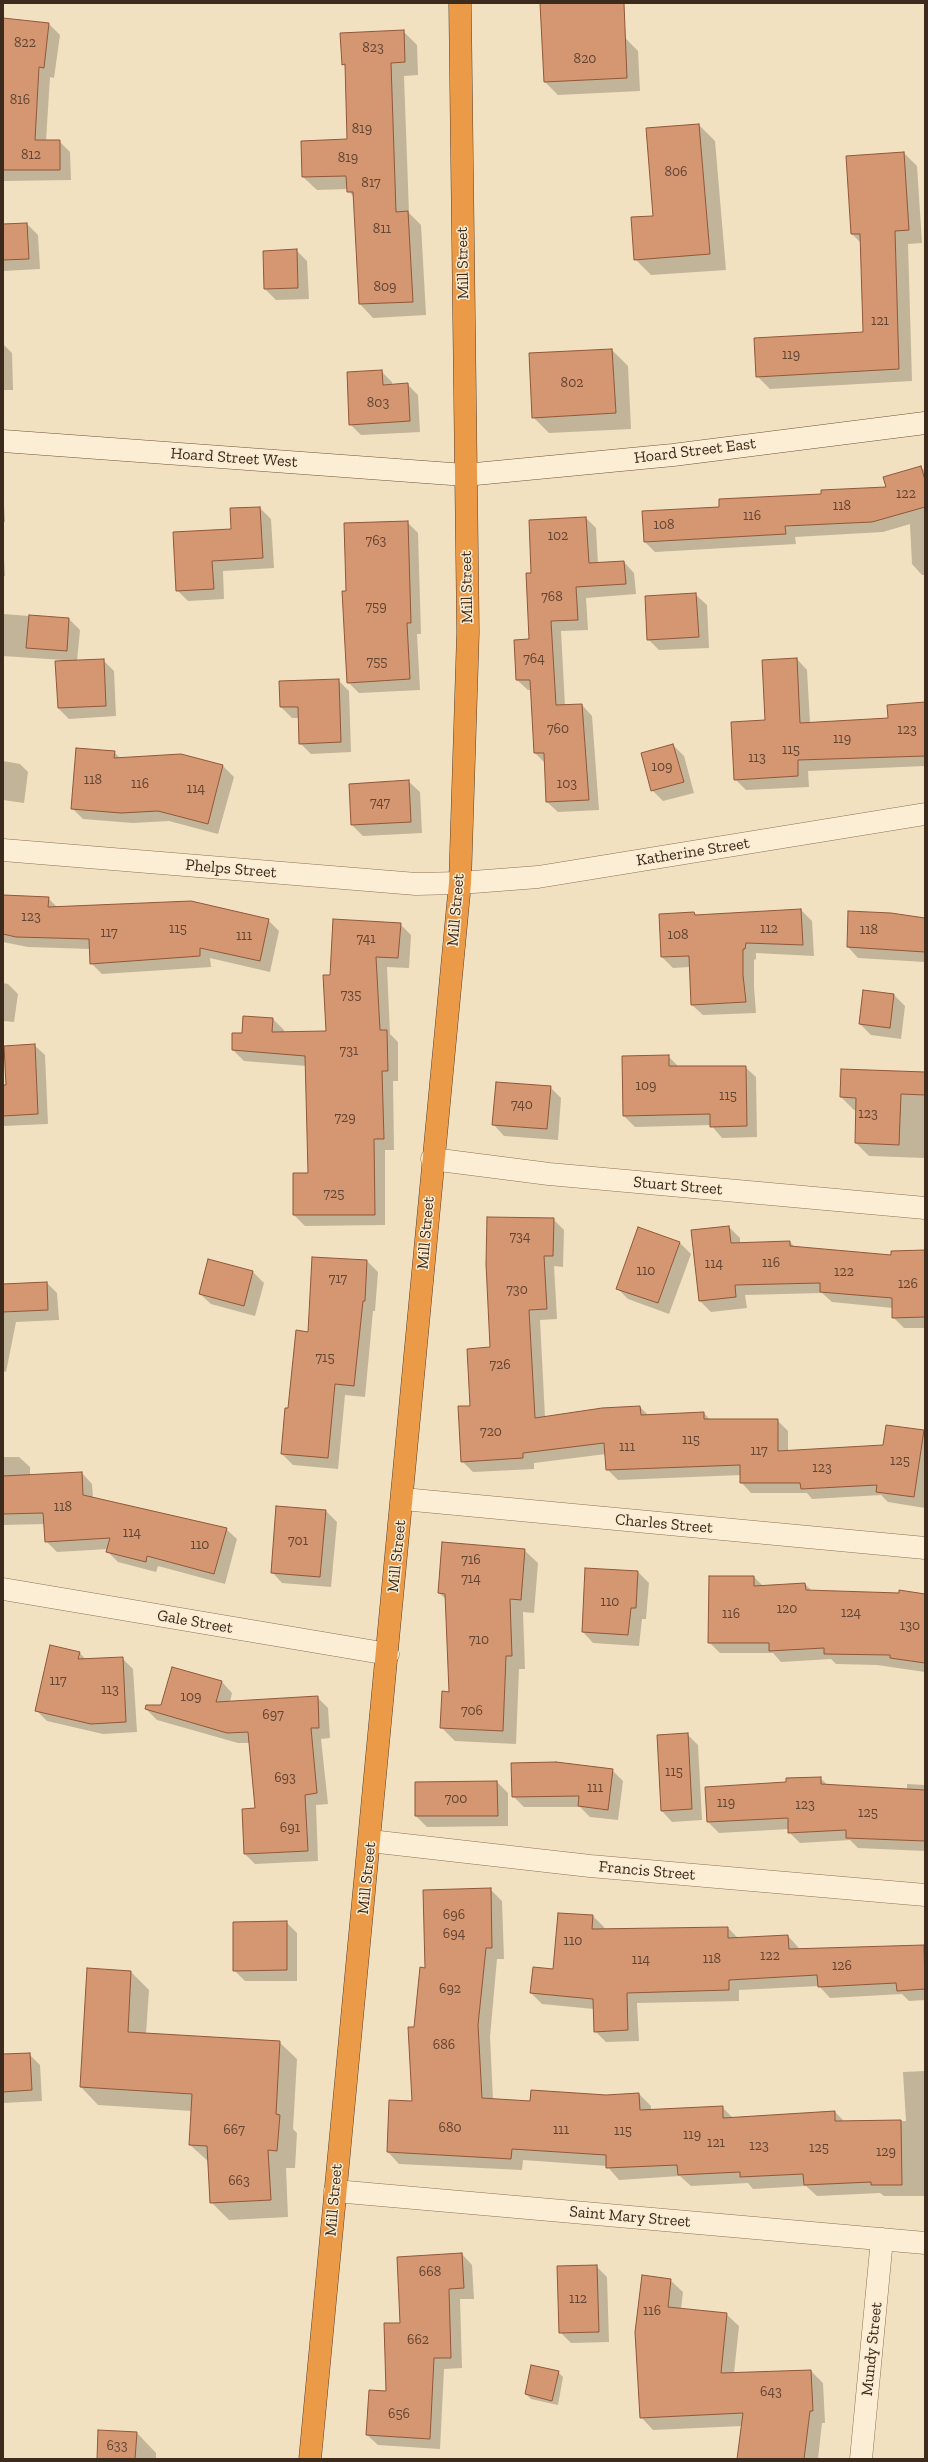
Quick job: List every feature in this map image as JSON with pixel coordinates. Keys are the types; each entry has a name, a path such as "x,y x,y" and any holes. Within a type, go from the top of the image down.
{"highway":[{"name":"Mill Street","path":"310,2459 334,2191 403,1499 432,1159 460,883 468,632 460,3"}],"street":[{"name":"Hoard Street East","path":"465,475 673,455 925,423"},
{"name":"Hoard Street West","path":"3,441 465,475"},
{"name":"Katherine Street","path":"460,883 538,877 922,818"},
{"name":"Phelps Street","path":"3,850 416,884 460,883"},
{"name":"Stuart Street","path":"432,1159 549,1174 925,1208"},
{"name":"Charles Street","path":"403,1499 925,1548"},
{"name":"Gale Street","path":"3,1589 388,1654"},
{"name":"Francis Street","path":"370,1841 590,1866 925,1895"},
{"name":"Saint Mary Street","path":"334,2191 925,2243"},
{"name":"Mundy Street","path":"861,2459 882,2239"}],"building":[{"path":"540,3 624,3 627,78 544,82"},
{"path":"3,18 49,23 44,68 39,67 35,140 60,140 60,170 3,170"},
{"path":"404,30 405,62 391,63 396,212 408,211 413,302 359,304 353,192 347,192 346,176 302,177 301,141 347,139 345,64 342,65 340,33"},
{"path":"699,124 710,254 634,260 631,217 653,216 646,128"},
{"path":"904,152 909,230 895,231 899,369 756,377 754,338 863,332 860,234 851,234 846,156"},
{"path":"27,223 29,259 3,260 3,224"},
{"path":"297,249 298,288 264,289 263,251"},
{"path":"612,349 616,413 532,418 529,353"},
{"path":"382,370 383,385 408,383 410,421 349,425 347,372"},
{"path":"921,466 925,480 925,507 872,522 785,526 786,534 644,542 642,511 719,507 719,499 821,494 821,490 886,487 883,477"},
{"path":"260,507 263,558 212,561 214,589 176,591 173,532 231,529 230,508"},
{"path":"586,517 589,563 624,561 626,584 576,587 578,620 551,621 556,705 582,704 589,800 546,802 544,753 534,753 530,680 516,680 514,640 529,639 526,573 531,573 529,520"},
{"path":"408,521 411,623 407,623 410,679 347,683 342,591 346,591 344,523"},
{"path":"696,593 699,637 647,640 645,596"},
{"path":"29,615 69,618 67,651 26,648"},
{"path":"797,658 800,723 888,718 887,705 925,702 925,756 798,760 798,776 734,780 731,722 765,720 762,660"},
{"path":"104,659 106,706 58,708 55,661"},
{"path":"339,679 341,742 299,744 298,707 280,707 279,681"},
{"path":"673,744 684,782 651,791 641,753"},
{"path":"76,748 115,751 114,758 181,754 223,765 208,824 158,811 121,813 71,809"},
{"path":"409,780 411,822 351,825 349,784"},
{"path":"3,895 49,897 48,907 191,901 269,919 260,961 200,948 200,956 90,964 89,939 16,937 3,934"},
{"path":"801,909 803,945 746,943 745,949 743,949 743,975 746,1002 691,1005 689,956 661,957 659,914 694,912 695,915"},
{"path":"848,911 891,913 925,918 925,952 847,947"},
{"path":"333,919 401,923 398,958 376,957 380,1030 387,1030 388,1071 382,1071 384,1139 374,1139 375,1215 293,1215 293,1173 308,1173 305,1056 232,1050 232,1033 242,1033 243,1016 273,1018 272,1032 326,1031 323,975 330,975"},
{"path":"863,990 894,994 890,1028 859,1024"},
{"path":"35,1044 38,1114 3,1116 3,1085 6,1085 4,1046"},
{"path":"669,1055 669,1066 746,1066 747,1126 710,1127 710,1114 623,1116 622,1056"},
{"path":"841,1069 925,1072 925,1095 901,1094 899,1145 855,1143 856,1098 840,1097"},
{"path":"496,1082 551,1086 547,1129 492,1125"},
{"path":"487,1217 554,1218 553,1256 544,1256 547,1309 529,1310 535,1418 602,1408 640,1406 641,1415 704,1412 704,1419 778,1419 778,1451 883,1445 886,1425 924,1430 914,1497 876,1492 877,1485 801,1489 800,1483 740,1483 740,1465 606,1470 604,1443 523,1453 523,1458 461,1462 458,1406 470,1406 467,1349 490,1347 486,1264"},
{"path":"729,1226 731,1243 790,1241 790,1246 891,1255 891,1251 925,1250 925,1317 892,1318 892,1298 820,1292 820,1283 735,1285 736,1297 699,1301 691,1230"},
{"path":"638,1227 680,1242 658,1303 616,1289"},
{"path":"312,1257 367,1260 365,1301 363,1301 354,1386 335,1384 328,1458 281,1454 285,1408 288,1408 296,1330 308,1332"},
{"path":"208,1259 253,1271 244,1306 199,1294"},
{"path":"47,1282 48,1310 3,1312 3,1284"},
{"path":"82,1472 83,1495 227,1528 214,1574 147,1556 146,1562 106,1552 110,1538 45,1542 43,1513 3,1514 3,1476"},
{"path":"276,1506 326,1510 320,1577 271,1573"},
{"path":"442,1542 525,1549 521,1600 510,1599 512,1656 506,1656 503,1731 440,1728 442,1691 449,1692 445,1594 438,1593"},
{"path":"585,1568 638,1571 636,1608 631,1608 628,1635 582,1632"},
{"path":"709,1576 754,1576 754,1586 805,1583 806,1590 899,1593 899,1590 925,1594 925,1663 890,1658 890,1655 824,1654 824,1648 769,1651 769,1643 708,1643"},
{"path":"50,1645 80,1652 78,1659 123,1657 126,1722 91,1724 35,1711"},
{"path":"172,1667 222,1681 216,1702 318,1696 319,1728 311,1728 317,1793 305,1795 308,1851 244,1854 242,1809 255,1808 248,1732 227,1733 145,1709 146,1705 161,1705"},
{"path":"688,1733 692,1809 661,1811 657,1735"},
{"path":"556,1762 613,1769 608,1810 578,1806 579,1796 512,1797 511,1763"},
{"path":"821,1777 821,1784 925,1790 925,1841 846,1838 846,1830 788,1833 788,1818 707,1822 705,1787 786,1782 786,1778"},
{"path":"497,1781 498,1816 415,1816 415,1782"},
{"path":"491,1888 492,1948 486,1948 478,2025 482,2098 530,2101 531,2090 606,2095 639,2093 640,2110 723,2106 723,2118 835,2111 835,2121 901,2120 902,2185 871,2185 871,2182 804,2185 803,2174 740,2177 740,2172 678,2175 677,2165 606,2168 606,2155 512,2149 511,2159 387,2152 389,2100 412,2101 408,2027 414,2027 420,1967 425,1968 423,1890"},
{"path":"558,1913 593,1915 592,1929 728,1927 728,1938 788,1935 789,1949 924,1945 925,1989 897,1991 896,1983 818,1987 817,1975 729,1980 729,1990 627,1993 628,2030 594,2032 593,1999 530,1993 533,1967 553,1969"},
{"path":"287,1921 287,1970 233,1971 233,1922"},
{"path":"87,1968 131,1971 128,2032 280,2041 276,2114 280,2115 277,2151 268,2150 271,2200 210,2203 207,2146 189,2145 192,2094 80,2087"},
{"path":"30,2053 32,2090 3,2092 3,2054"},
{"path":"462,2253 464,2288 449,2289 451,2358 434,2358 430,2439 366,2435 369,2390 386,2391 384,2323 400,2323 397,2257"},
{"path":"597,2265 599,2332 559,2333 557,2266"},
{"path":"642,2275 671,2279 668,2307 727,2313 721,2373 811,2370 813,2411 810,2411 804,2459 737,2459 743,2413 640,2418 635,2332"},
{"path":"531,2365 559,2371 552,2401 525,2394"},
{"path":"98,2430 137,2432 135,2459 97,2459"}]}
